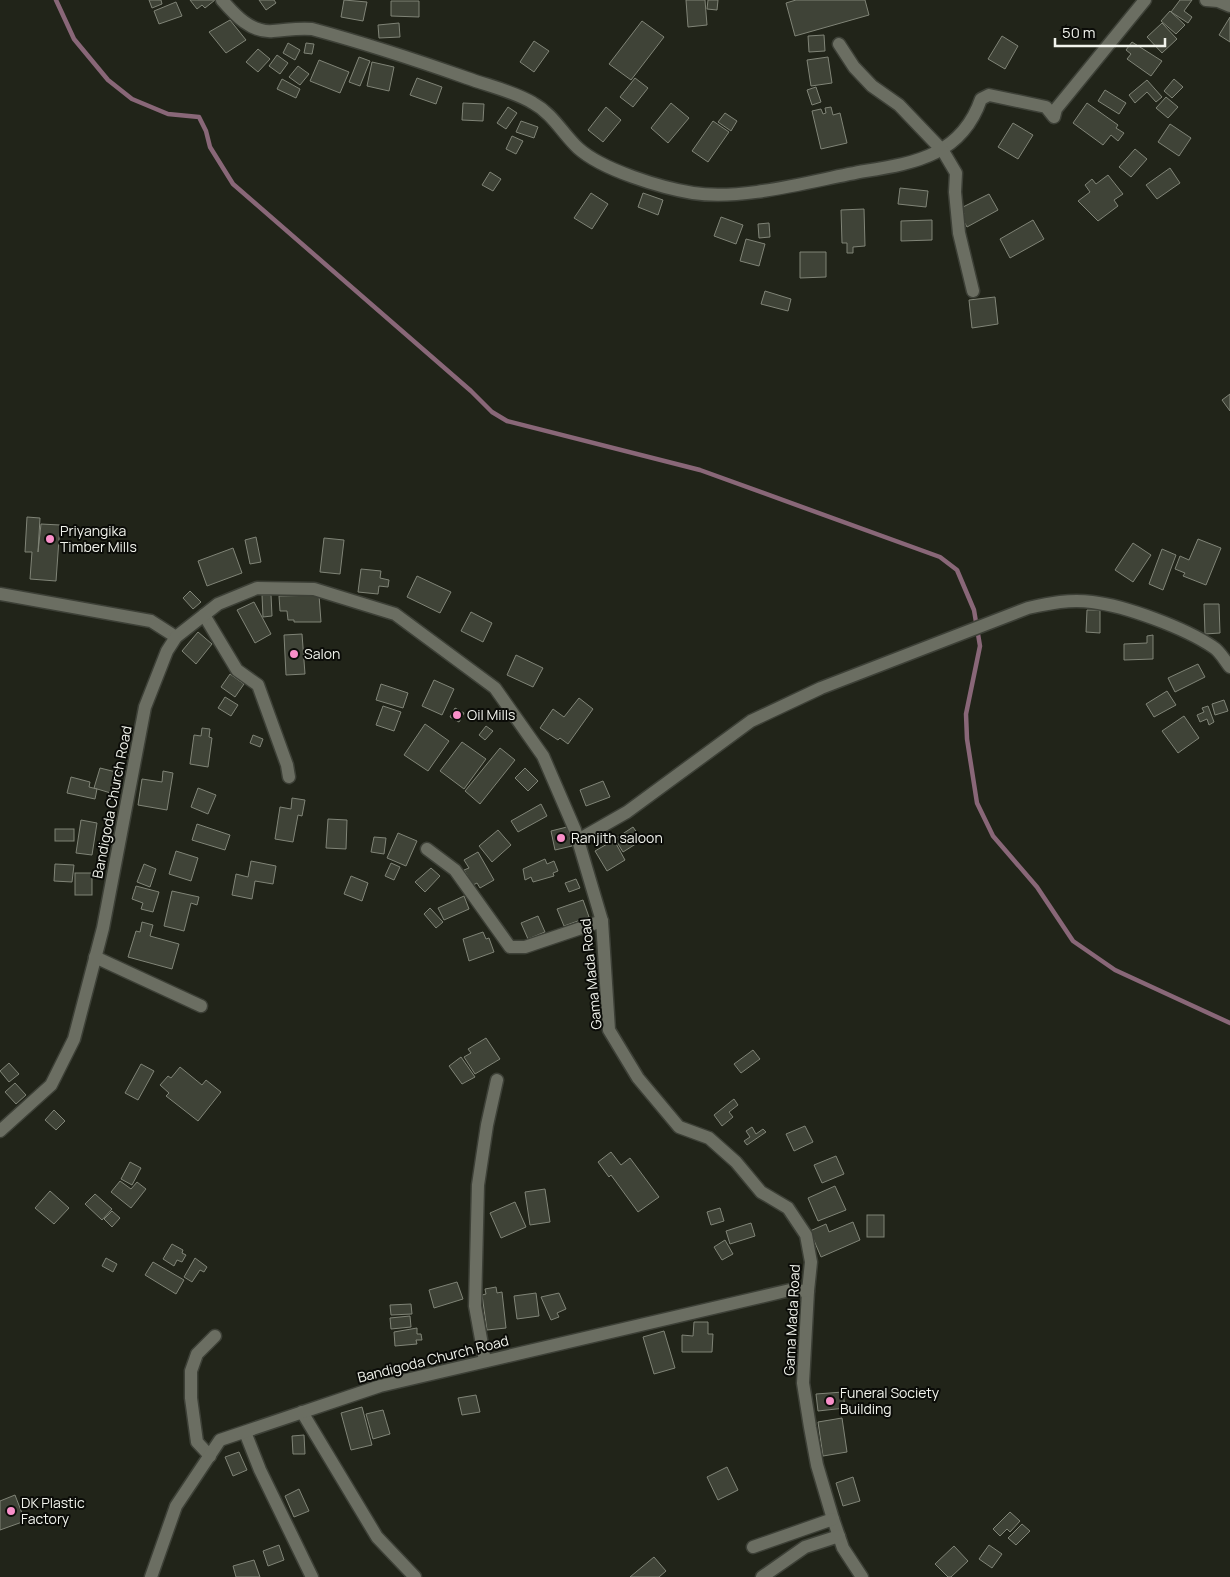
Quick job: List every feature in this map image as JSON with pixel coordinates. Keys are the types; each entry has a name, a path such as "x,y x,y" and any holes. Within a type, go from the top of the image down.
{"street":[{"path":"222,0 237,17 256,29 272,32 292,27 312,29 442,68 516,94 548,112 579,148 605,166 694,193 717,194 773,189 904,165 943,151 975,118 981,99 989,95 1046,107 1054,117 1056,109 1145,0"},
{"path":"1206,0 1218,1 1230,6"},
{"path":"839,44 854,67 872,86 899,105 943,151 956,173 955,192 959,233 972,291"},
{"name":"Gama Mada Road","path":"176,637 218,604 257,588 314,589 395,614 495,688 542,756 578,840 602,921 609,1030 638,1078 679,1127 709,1138 736,1162 761,1192 788,1208 806,1235 811,1262 803,1383 816,1465 843,1548 862,1577"},
{"path":"0,594 150,621 176,637"},
{"path":"578,840 627,812 751,721 821,688 1028,608 1058,601 1092,602 1123,608 1190,634 1215,648 1230,668"},
{"path":"204,615 237,670 258,684 281,748 289,777"},
{"name":"Bandigoda Church Road","path":"0,1132 51,1084 74,1039 95,957 145,707 167,651 176,637"},
{"path":"428,848 455,870 510,947 525,947 602,921"},
{"path":"95,957 201,1006"},
{"path":"485,1361 476,1306 478,1185 487,1125 497,1080"},
{"name":"Bandigoda Church Road","path":"151,1577 176,1506 220,1440 380,1386 790,1290 808,1291"},
{"path":"210,1456 197,1442 192,1398 192,1370 197,1354 215,1336"},
{"path":"302,1412 377,1537 414,1577"},
{"path":"245,1432 260,1470 312,1577"},
{"path":"753,1547 833,1519"},
{"path":"762,1577 805,1547 839,1536"}],"building":[{"path":"149,0 161,0 162,4 152,8"},
{"path":"190,0 215,0 205,8 202,5 197,9"},
{"path":"259,0 274,0 276,3 266,10"},
{"path":"344,0 367,2 363,21 341,17"},
{"path":"686,0 705,0 707,25 688,27"},
{"path":"708,0 718,0 717,10 707,9"},
{"path":"796,0 865,0 869,15 795,36 786,3"},
{"path":"1180,0 1192,0 1184,11 1192,17 1188,23 1171,12"},
{"path":"391,1 419,1 419,17 391,16"},
{"path":"176,2 182,16 159,24 154,11"},
{"path":"1170,11 1185,25 1176,34 1161,21"},
{"path":"1230,17 1230,42 1219,35"},
{"path":"230,20 246,40 226,53 209,32"},
{"path":"642,21 664,37 631,80 609,64"},
{"path":"399,23 400,37 379,38 378,25"},
{"path":"1162,23 1177,39 1162,53 1147,37"},
{"path":"824,35 825,51 809,52 808,36"},
{"path":"1002,36 1018,46 1005,69 988,59"},
{"path":"534,41 549,51 534,72 520,62"},
{"path":"1132,42 1162,61 1151,76 1127,59 1131,54 1126,50"},
{"path":"288,43 300,50 295,60 283,53"},
{"path":"306,43 314,44 312,54 304,53"},
{"path":"258,49 270,59 258,72 246,62"},
{"path":"277,55 288,63 280,74 269,66"},
{"path":"359,57 370,61 360,86 349,82"},
{"path":"828,57 832,83 811,86 807,60"},
{"path":"319,60 349,72 340,93 310,81"},
{"path":"372,62 394,67 389,91 367,86"},
{"path":"298,66 309,74 300,85 289,77"},
{"path":"417,78 442,87 436,104 410,95"},
{"path":"635,78 648,88 633,107 620,97"},
{"path":"282,79 300,89 296,98 277,89"},
{"path":"1174,79 1183,87 1172,98 1164,91"},
{"path":"1147,80 1162,97 1156,102 1147,92 1135,103 1129,95"},
{"path":"816,87 821,102 812,105 807,90"},
{"path":"1105,90 1126,103 1119,114 1098,101"},
{"path":"1166,97 1178,107 1168,118 1156,108"},
{"path":"463,103 484,104 483,121 462,120"},
{"path":"671,103 689,118 668,143 651,128"},
{"path":"1087,103 1118,125 1116,128 1124,133 1118,141 1111,135 1103,145 1073,123"},
{"path":"508,107 517,113 506,129 497,123"},
{"path":"606,107 621,120 603,142 588,130"},
{"path":"831,107 833,115 840,113 847,143 821,149 812,111 821,109 823,114 826,113 825,108"},
{"path":"725,113 737,121 731,131 718,122"},
{"path":"521,121 538,127 534,138 516,132"},
{"path":"713,121 729,132 708,162 692,151"},
{"path":"1013,123 1033,135 1018,159 998,147"},
{"path":"1170,124 1191,138 1179,156 1158,142"},
{"path":"512,136 523,141 516,154 506,149"},
{"path":"1135,149 1147,159 1131,177 1119,167"},
{"path":"1170,168 1180,183 1157,199 1146,185"},
{"path":"490,172 501,179 493,191 482,185"},
{"path":"1108,175 1123,194 1114,200 1118,206 1098,221 1078,201 1090,192 1085,185 1092,179 1096,184"},
{"path":"900,188 928,191 926,207 898,204"},
{"path":"591,193 608,204 592,229 574,218"},
{"path":"643,193 663,200 658,215 638,207"},
{"path":"989,194 998,210 967,227 961,216 964,214 961,208"},
{"path":"864,209 865,246 853,247 853,253 847,253 847,243 842,243 841,210"},
{"path":"721,217 743,225 736,244 714,236"},
{"path":"932,220 932,240 901,241 901,221"},
{"path":"1033,220 1044,239 1010,258 1000,239"},
{"path":"769,223 770,237 759,238 758,224"},
{"path":"746,239 765,244 759,266 740,261"},
{"path":"800,252 826,252 826,277 800,278"},
{"path":"765,291 791,299 788,311 761,304"},
{"path":"995,297 998,324 972,328 969,300"},
{"path":"1230,394 1230,411 1222,400"},
{"name":"Priyangika Timber Mills","path":"27,517 40,518 38,552 41,524 60,525 56,581 30,579 32,552 25,552"},
{"path":"256,537 261,562 250,564 245,540"},
{"path":"324,538 344,540 340,574 320,572"},
{"path":"1198,539 1221,548 1206,585 1183,576 1185,573 1175,569 1180,556 1189,560"},
{"path":"1133,543 1151,555 1133,582 1115,570"},
{"path":"233,548 242,573 207,586 198,561"},
{"path":"1162,549 1176,555 1163,590 1149,584"},
{"path":"361,569 381,571 380,578 389,580 388,587 379,586 378,594 358,592"},
{"path":"417,576 451,592 440,613 407,597"},
{"path":"190,591 201,602 193,609 183,598"},
{"path":"262,595 271,595 272,616 263,617"},
{"path":"319,595 321,622 294,622 294,620 288,620 287,611 280,611 279,596"},
{"path":"254,602 271,634 255,643 237,610"},
{"path":"1204,604 1219,604 1220,633 1205,634"},
{"path":"1087,610 1100,610 1100,633 1086,632"},
{"path":"471,612 492,623 483,642 461,631"},
{"path":"198,632 212,644 196,664 182,651"},
{"name":"Salon","path":"302,634 305,674 286,675 284,635"},
{"path":"1153,635 1153,659 1124,660 1124,644 1147,643 1147,636"},
{"path":"516,655 543,668 533,687 507,675"},
{"path":"1198,664 1205,677 1175,692 1168,678"},
{"path":"230,674 244,684 235,697 221,687"},
{"path":"434,680 454,689 442,715 422,706"},
{"path":"381,684 408,693 403,708 376,700"},
{"path":"1167,691 1176,705 1154,717 1146,704"},
{"path":"225,697 238,705 231,716 218,708"},
{"path":"579,698 593,709 568,744 540,728 553,709 564,717"},
{"path":"1224,700 1228,711 1215,715 1212,704"},
{"path":"383,706 401,712 394,731 376,725"},
{"path":"1208,706 1214,722 1209,725 1207,719 1200,722 1197,715 1204,712 1202,708"},
{"name":"Oil Mills","path":"455,708 464,713 459,722 450,717"},
{"path":"1184,716 1199,738 1178,753 1162,731"},
{"path":"425,724 449,741 428,771 404,755"},
{"path":"486,726 493,731 485,740 479,735"},
{"path":"202,728 210,729 209,737 212,738 208,767 190,764 194,735 201,736"},
{"path":"253,735 263,739 260,747 250,743"},
{"path":"462,742 486,759 464,789 440,771"},
{"path":"500,748 515,760 480,804 465,791"},
{"path":"100,768 120,773 114,794 94,788"},
{"path":"525,768 538,781 528,791 515,778"},
{"path":"163,771 173,773 167,810 138,805 142,779 162,782"},
{"path":"71,777 90,782 89,787 97,789 95,799 67,793"},
{"path":"603,781 610,797 586,806 580,790"},
{"path":"198,788 216,795 208,814 191,807"},
{"path":"292,798 305,800 302,816 298,815 293,842 275,839 280,807 291,809"},
{"path":"541,804 547,816 518,832 511,821"},
{"path":"328,819 347,820 346,849 326,848"},
{"path":"81,820 97,823 92,855 76,853"},
{"path":"197,824 230,835 225,850 192,840"},
{"name":"Ranjith saloon","path":"567,827 572,846 555,850 551,831"},
{"path":"633,827 642,840 623,852 615,839"},
{"path":"55,829 74,829 74,841 55,841"},
{"path":"498,830 511,845 492,862 479,846"},
{"path":"398,833 417,841 406,866 387,858"},
{"path":"374,837 386,838 384,854 371,852"},
{"path":"614,840 625,860 607,871 595,851"},
{"path":"176,851 198,858 191,881 169,874"},
{"path":"478,852 494,880 480,888 477,883 473,885 464,870 469,868 464,860"},
{"path":"545,859 547,864 554,861 558,871 553,873 554,876 533,882 531,877 525,880 523,869"},
{"path":"251,861 276,866 273,884 255,881 252,899 232,895 236,874 248,877"},
{"path":"391,863 400,867 394,880 385,876"},
{"path":"55,864 74,865 72,882 54,881"},
{"path":"144,864 156,869 150,887 137,882"},
{"path":"431,868 440,876 425,892 415,882"},
{"path":"75,873 92,873 92,895 75,895"},
{"path":"351,876 368,883 362,901 344,894"},
{"path":"576,879 580,888 569,892 565,883"},
{"path":"136,886 159,892 153,912 141,909 143,903 132,899"},
{"path":"172,891 199,897 197,905 191,903 184,931 164,926"},
{"path":"464,896 469,909 444,920 438,908"},
{"path":"583,900 589,917 564,926 557,909"},
{"path":"430,908 443,922 436,928 424,914"},
{"path":"538,916 545,932 528,939 521,923"},
{"path":"142,922 153,925 150,936 179,944 172,969 128,957 136,931 140,932"},
{"path":"483,932 486,939 489,938 494,952 469,961 463,939"},
{"path":"486,1038 500,1059 475,1074 464,1057 471,1053 468,1049"},
{"path":"753,1050 760,1059 741,1073 734,1064"},
{"path":"461,1057 475,1077 462,1084 449,1066"},
{"path":"9,1063 19,1074 9,1082 0,1071"},
{"path":"141,1064 154,1071 138,1100 125,1093"},
{"path":"180,1067 202,1085 206,1080 221,1092 198,1121 166,1096 169,1093 160,1085 168,1076 171,1078"},
{"path":"15,1083 26,1095 16,1104 5,1092"},
{"path":"734,1099 738,1105 729,1112 733,1117 722,1126 714,1115"},
{"path":"54,1110 65,1121 56,1130 45,1120"},
{"path":"805,1126 813,1142 794,1151 786,1134"},
{"path":"752,1127 756,1134 763,1129 766,1132 747,1145 744,1141 750,1137 746,1131"},
{"path":"611,1152 621,1165 630,1158 659,1197 638,1212 611,1175 609,1177 598,1162"},
{"path":"836,1156 844,1174 822,1183 814,1165"},
{"path":"130,1162 141,1168 132,1185 121,1179"},
{"path":"120,1181 131,1189 137,1182 146,1189 131,1208 111,1192"},
{"path":"835,1186 846,1210 818,1221 808,1198"},
{"path":"545,1189 550,1222 530,1225 525,1192"},
{"path":"50,1191 69,1208 54,1224 35,1208"},
{"path":"95,1194 112,1209 102,1220 85,1204"},
{"path":"515,1202 526,1227 501,1238 490,1213"},
{"path":"720,1208 724,1221 711,1225 707,1212"},
{"path":"112,1211 120,1218 112,1227 104,1219"},
{"path":"867,1215 884,1215 884,1237 867,1237"},
{"path":"853,1222 860,1240 821,1257 810,1231 826,1224 829,1232"},
{"path":"751,1223 755,1236 730,1244 726,1231"},
{"path":"725,1240 733,1254 722,1260 714,1247"},
{"path":"172,1244 183,1250 182,1253 186,1255 182,1262 177,1260 174,1266 163,1259"},
{"path":"106,1258 117,1264 113,1272 102,1266"},
{"path":"195,1258 207,1267 204,1272 200,1270 192,1282 184,1277"},
{"path":"153,1262 184,1280 176,1294 145,1275"},
{"path":"457,1282 463,1299 434,1308 429,1290"},
{"path":"496,1287 497,1293 502,1292 506,1328 487,1330 482,1295 486,1294 485,1289"},
{"path":"536,1293 539,1316 517,1319 514,1296"},
{"path":"559,1293 566,1309 557,1313 559,1317 551,1320 541,1297"},
{"path":"411,1304 412,1314 391,1315 390,1305"},
{"path":"410,1316 411,1327 391,1329 390,1318"},
{"path":"694,1322 708,1322 708,1334 713,1334 712,1352 682,1352 682,1335 693,1336"},
{"path":"417,1328 417,1334 421,1334 422,1340 416,1340 417,1344 395,1346 394,1332"},
{"path":"664,1331 675,1368 654,1374 643,1337"},
{"name":"Funeral Society Building","path":"843,1392 845,1408 818,1411 816,1394"},
{"path":"476,1395 480,1412 462,1415 458,1398"},
{"path":"362,1407 372,1445 351,1450 341,1413"},
{"path":"383,1410 390,1434 373,1439 366,1414"},
{"path":"842,1418 847,1452 823,1456 818,1422"},
{"path":"304,1435 305,1454 293,1454 292,1436"},
{"path":"239,1452 247,1470 233,1476 225,1457"},
{"path":"727,1467 738,1490 718,1500 707,1477"},
{"path":"853,1477 860,1501 843,1506 836,1483"},
{"path":"299,1489 309,1511 294,1517 285,1496"},
{"name":"DK Plastic Factory","path":"15,1495 25,1521 0,1530 0,1501"},
{"path":"1010,1512 1020,1521 1010,1532 1007,1529 1000,1536 993,1529"},
{"path":"1022,1524 1030,1531 1016,1545 1008,1538"},
{"path":"279,1545 284,1560 268,1566 263,1551"},
{"path":"989,1545 1002,1554 992,1568 979,1559"},
{"path":"954,1546 968,1561 951,1577 948,1577 935,1564"},
{"path":"654,1557 666,1571 659,1577 630,1577"},
{"path":"254,1560 260,1577 236,1577 233,1566"}],"waterway":[{"path":"56,0 74,39 108,80 132,99 168,114 199,117 206,131 210,147 233,184 471,391 492,412 507,421 700,470 940,557 957,570 974,610 980,646 966,714 967,739 977,803 993,836 1037,887 1073,941 1115,970 1230,1023"}],"place":[{"name":"Priyangika Timber Mills","path":"50,539"},
{"name":"Salon","path":"294,654"},
{"name":"Oil Mills","path":"457,715"},
{"name":"Ranjith saloon","path":"561,838"},
{"name":"Funeral Society Building","path":"830,1401"},
{"name":"DK Plastic Factory","path":"11,1511"}]}
